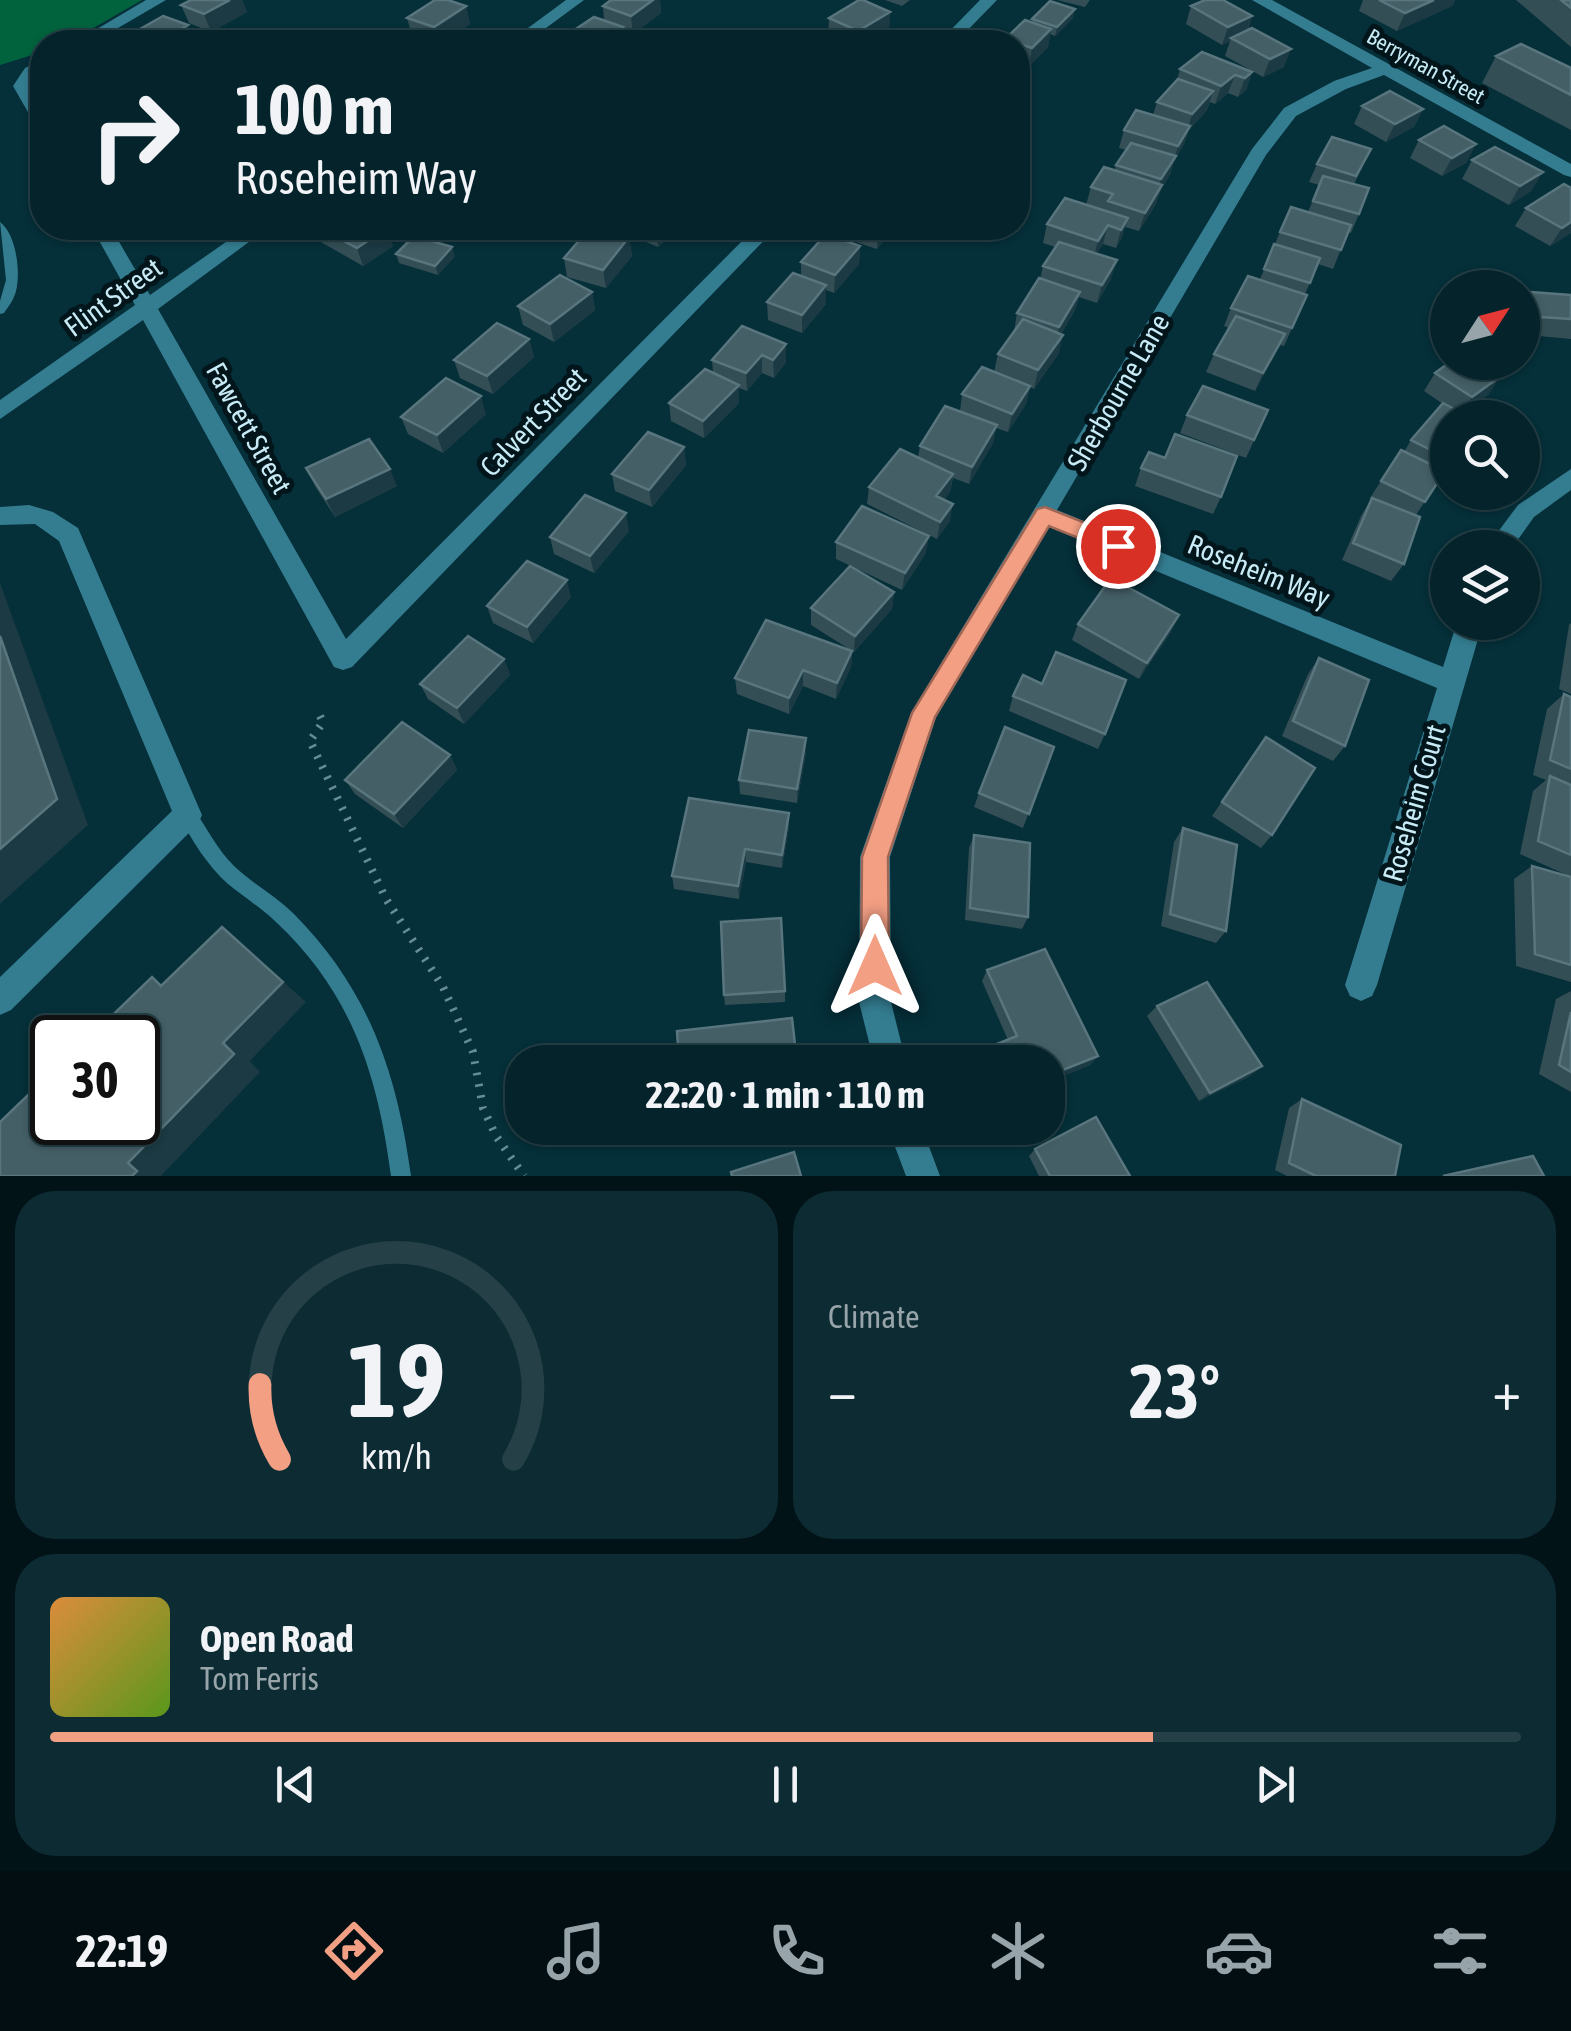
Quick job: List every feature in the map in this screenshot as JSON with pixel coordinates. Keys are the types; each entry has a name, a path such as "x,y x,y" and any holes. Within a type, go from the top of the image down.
{"street":[{"path":"104,30 158,0"},
{"path":"534,30 576,0"},
{"path":"959,30 989,0"},
{"name":"Berryman Street","path":"1260,0 1571,171"},
{"name":"Sherbourne Lane","path":"886,1045 875,1002 875,857 924,713 1258,153 1290,112 1340,85 1385,69"},
{"path":"30,76 22,86 30,100"},
{"name":"Fawcett Street","path":"109,240 343,659"},
{"name":"Flint Street","path":"0,411 241,240"},
{"name":"Calvert Street","path":"343,659 754,240"},
{"path":"1512,530 1526,511 1571,478"},
{"path":"0,516 22,512 49,518 69,535 188,815 0,999"},
{"name":"Roseheim Way","path":"1045,515 1450,682"},
{"name":"Roseheim Court","path":"1361,985 1464,640"},
{"path":"911,1145 923,1176"}],"lane":[{"path":"0,226 8,301 0,310"},
{"path":"188,815 219,863 285,917 330,966 366,1026 396,1118 402,1176"}],"path":[{"path":"320,716 323,722 310,741 378,884 443,987 473,1052 483,1108 496,1136 524,1176"}],"green space":[{"path":"0,0 142,0 90,30 30,30 30,56 0,65"}],"building":[{"path":"191,0 230,0 204,14 181,5"},
{"path":"435,0 466,6 434,27 407,18"},
{"path":"611,0 653,0 631,16 603,6"},
{"path":"859,0 890,12 860,30 829,18"},
{"path":"1205,0 1223,0 1252,16 1228,27 1191,6"},
{"path":"1379,0 1434,0 1405,13"},
{"path":"1050,1 1075,9 1057,27 1032,19"},
{"path":"163,16 188,25 179,30 138,30"},
{"path":"594,17 623,27 619,30 574,30"},
{"path":"1025,20 1051,29 1032,48 1030,30 1014,30"},
{"path":"1252,28 1291,49 1270,59 1231,38"},
{"path":"1521,44 1571,68 1571,95 1496,56"},
{"path":"1202,52 1252,72 1245,78 1235,75 1221,86 1180,69"},
{"path":"1178,79 1213,91 1192,114 1157,102"},
{"path":"1390,91 1423,109 1395,124 1362,106"},
{"path":"1136,110 1190,126 1178,146 1124,130"},
{"path":"1444,126 1476,144 1452,158 1419,140"},
{"path":"1332,137 1371,149 1356,176 1317,164"},
{"path":"1131,143 1176,156 1161,179 1116,165"},
{"path":"1495,147 1543,172 1520,186 1472,160"},
{"path":"1104,167 1162,185 1145,213 1108,201 1113,194 1091,187"},
{"path":"1323,176 1369,188 1359,214 1313,201"},
{"path":"1564,184 1571,188 1571,222 1562,228 1526,208"},
{"path":"1065,198 1128,218 1121,230 1108,225 1098,241 1047,224"},
{"path":"1291,207 1351,225 1341,250 1280,232"},
{"path":"342,240 369,240 357,248"},
{"path":"410,240 452,247 435,266 396,254"},
{"path":"580,240 627,240 603,270 564,258"},
{"path":"821,240 843,240 860,246 835,275 801,262"},
{"path":"1059,242 1117,260 1102,285 1043,266"},
{"path":"1274,244 1320,258 1310,283 1264,269"},
{"path":"793,273 826,285 802,315 767,302"},
{"path":"560,275 592,292 550,324 518,306"},
{"path":"1248,276 1307,295 1292,328 1231,308"},
{"path":"1039,278 1080,292 1059,327 1017,313"},
{"path":"1540,293 1571,295 1571,319 1540,317"},
{"path":"1236,316 1285,334 1263,373 1214,354"},
{"path":"1023,319 1063,335 1038,370 998,354"},
{"path":"497,323 529,339 487,376 454,360"},
{"path":"742,326 786,344 773,360 762,355 746,373 712,360"},
{"path":"982,367 1030,386 1012,414 962,394"},
{"path":"705,369 739,385 703,421 669,403"},
{"path":"446,378 481,396 437,435 401,417"},
{"path":"1446,380 1495,380 1472,397"},
{"path":"1203,386 1268,410 1254,440 1187,415"},
{"path":"945,406 997,425 972,467 920,446"},
{"path":"1430,418 1430,450 1411,440"},
{"path":"648,432 684,447 649,490 612,474"},
{"path":"1175,434 1237,456 1221,497 1141,468 1149,452 1165,458"},
{"path":"369,439 390,469 326,499 306,468"},
{"path":"900,449 953,474 936,496 953,504 940,522 869,487"},
{"path":"1401,450 1430,464 1430,494 1425,502 1381,481"},
{"path":"585,495 626,513 590,556 550,537"},
{"path":"1372,498 1420,517 1404,564 1353,543"},
{"path":"862,506 929,536 905,573 836,542"},
{"path":"527,561 567,580 527,627 487,606"},
{"path":"850,566 894,592 855,636 811,608"},
{"path":"1111,578 1179,615 1147,663 1078,624"},
{"path":"766,620 852,651 837,683 803,670 789,698 735,678"},
{"path":"0,636 57,799 0,849"},
{"path":"468,636 504,659 457,708 420,684"},
{"path":"1056,652 1126,680 1105,734 1013,696 1023,675 1042,684"},
{"path":"1319,658 1369,680 1345,746 1293,721"},
{"path":"1564,694 1571,697 1571,769 1550,760"},
{"path":"402,722 450,755 394,814 345,780"},
{"path":"1005,727 1054,747 1029,814 979,793"},
{"path":"749,730 806,738 797,789 739,780"},
{"path":"1266,737 1315,768 1272,835 1222,802"},
{"path":"1550,776 1571,785 1571,855 1538,841"},
{"path":"689,798 789,813 782,855 745,849 738,886 672,876"},
{"path":"1183,828 1237,845 1226,931 1170,914"},
{"path":"974,835 1030,843 1028,917 970,908"},
{"path":"1532,866 1571,877 1571,965 1535,954"},
{"path":"781,918 785,991 724,995 721,922"},
{"path":"222,927 283,982 223,1043 234,1054 160,1130 160,1015 113,1015 152,977 161,986"},
{"path":"1045,949 1098,1056 1065,1069 1065,1045 994,1045 1017,1036 987,970"},
{"path":"1207,982 1262,1066 1210,1093 1157,1006"},
{"path":"1571,1012 1571,1072 1559,1065"},
{"path":"792,1018 795,1045 678,1045 677,1031"},
{"path":"30,1093 30,1145 146,1145 128,1163 137,1171 132,1176 0,1176 0,1122"},
{"path":"1302,1099 1401,1145 1395,1176 1316,1176 1289,1163"},
{"path":"1096,1117 1130,1176 1050,1176 1035,1149 1065,1145 1065,1133"},
{"path":"794,1152 801,1176 732,1176 731,1172"},
{"path":"1533,1156 1544,1176 1443,1176"}],"route":[{"path":"875,966 875,857 924,713 1045,515 1118,546"}]}
